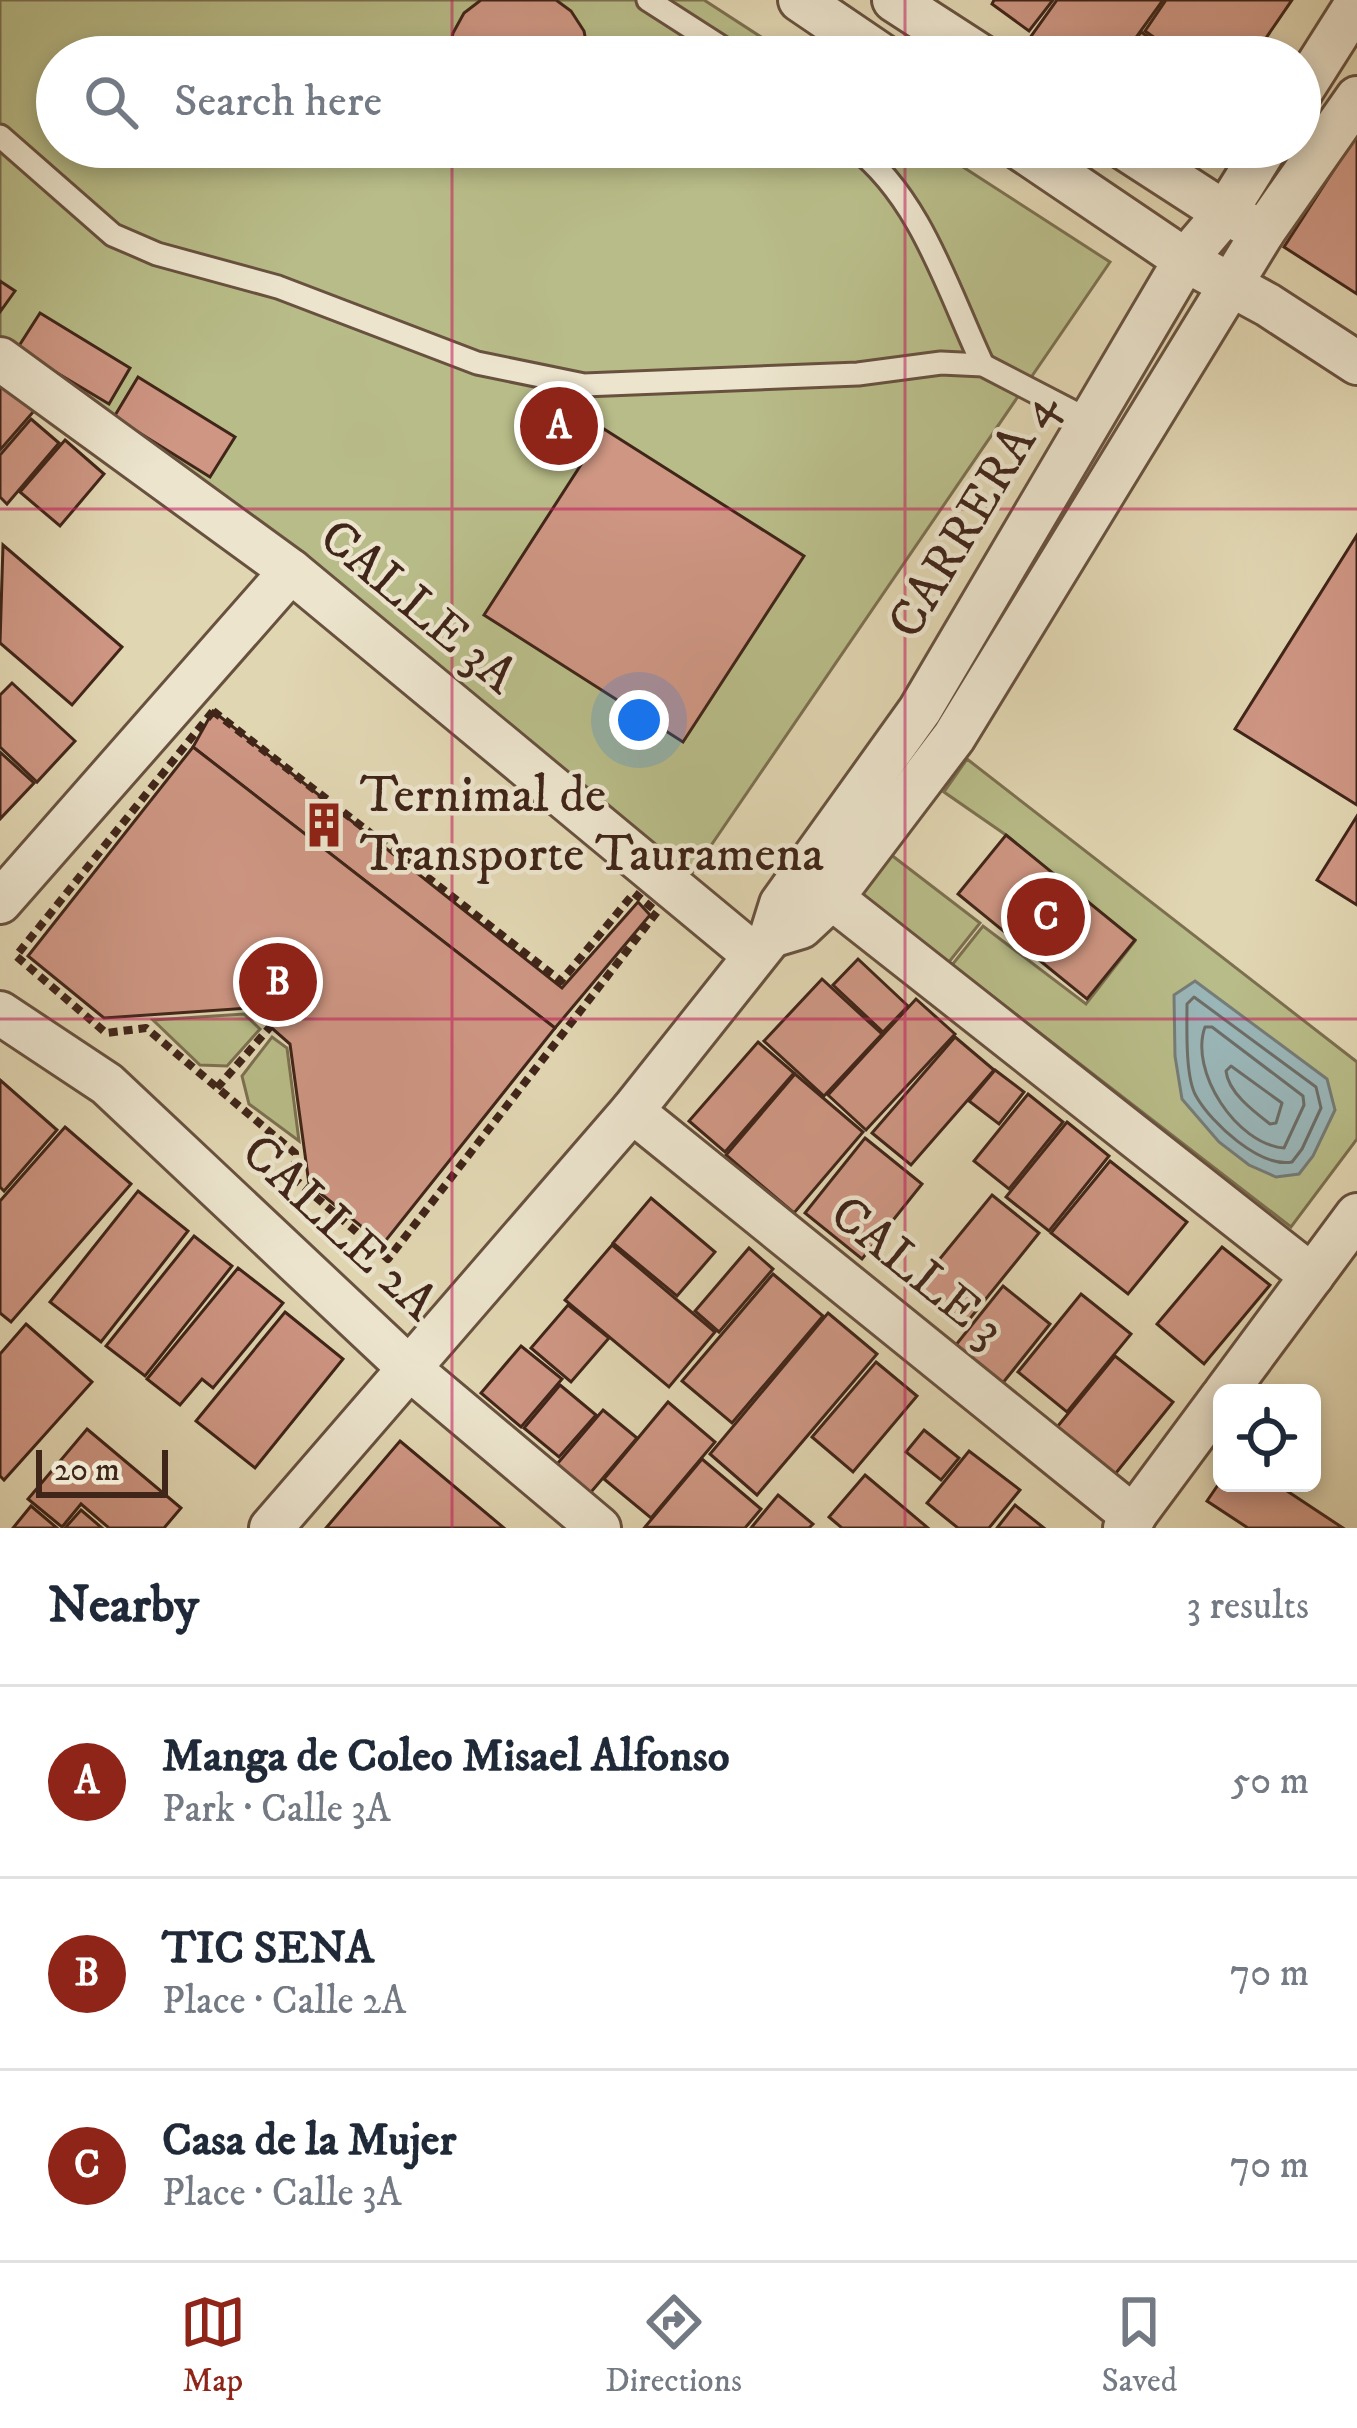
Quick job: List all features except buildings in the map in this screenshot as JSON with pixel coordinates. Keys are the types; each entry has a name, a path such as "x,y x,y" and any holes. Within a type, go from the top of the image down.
{"street":[{"path":"800,0 853,36"},
{"path":"894,0 950,36"},
{"path":"1321,60 1357,3"},
{"path":"1321,149 1357,98"},
{"path":"1049,168 1185,260 1268,304 1357,362"},
{"path":"1155,168 1263,232 1308,168"},
{"name":"CARRERA 4","path":"271,1528 632,1111 762,945 781,904 920,710 1185,260 1225,213 1253,168"},
{"name":"CARRERA 4","path":"762,945 801,927 832,898 954,737 1263,232"},
{"name":"CALLE 3A","path":"0,359 291,571 762,945"},
{"path":"0,902 291,571"},
{"path":"832,898 1312,1276"},
{"name":"CALLE 2A","path":"0,1013 107,1084 410,1369 599,1528"},
{"name":"CALLE 3","path":"632,1111 1129,1522"},
{"path":"1232,1384 1357,1215"},
{"path":"1129,1522 1213,1410"}],"lane":[{"path":"649,0 704,36"},
{"path":"0,136 36,168"},
{"path":"37,168 113,235 157,254 278,287 477,363 543,380 627,384 858,374 941,363 983,365 1091,421"},
{"path":"879,168 920,225 983,365"}],"path":[{"path":"8,966 16,956 213,711 561,982 634,893 657,913 388,1259 296,1180 295,1153 146,1028 106,1033 16,956"},
{"path":"217,1088 270,1027"}],"green space":[{"path":"0,0 704,0 760,36 36,36 36,168 965,168 1110,262 686,882 284,541 0,344"},
{"path":"967,759 1357,1062 1357,1139 1291,1227 952,965 983,926 1086,1004 1135,941 1006,835 944,792"},
{"path":"890,854 980,923 945,967 855,898"},
{"path":"244,1014 260,1029 227,1066 200,1065 153,1020"},
{"path":"272,1037 287,1048 299,1141 249,1104 242,1076"}],"water":[{"path":"1195,981 1327,1079 1335,1110 1299,1174 1276,1177 1249,1165 1219,1142 1182,1099 1175,1056 1174,995"}],"place":[{"name":"Manga de Coleo Misael Alfonso","path":"559,426"},
{"name":"Ternimal de Transporte Tauramena","path":"324,825"},
{"name":"Casa de la Mujer","path":"1046,917"},
{"name":"TIC SENA","path":"278,982"}]}
